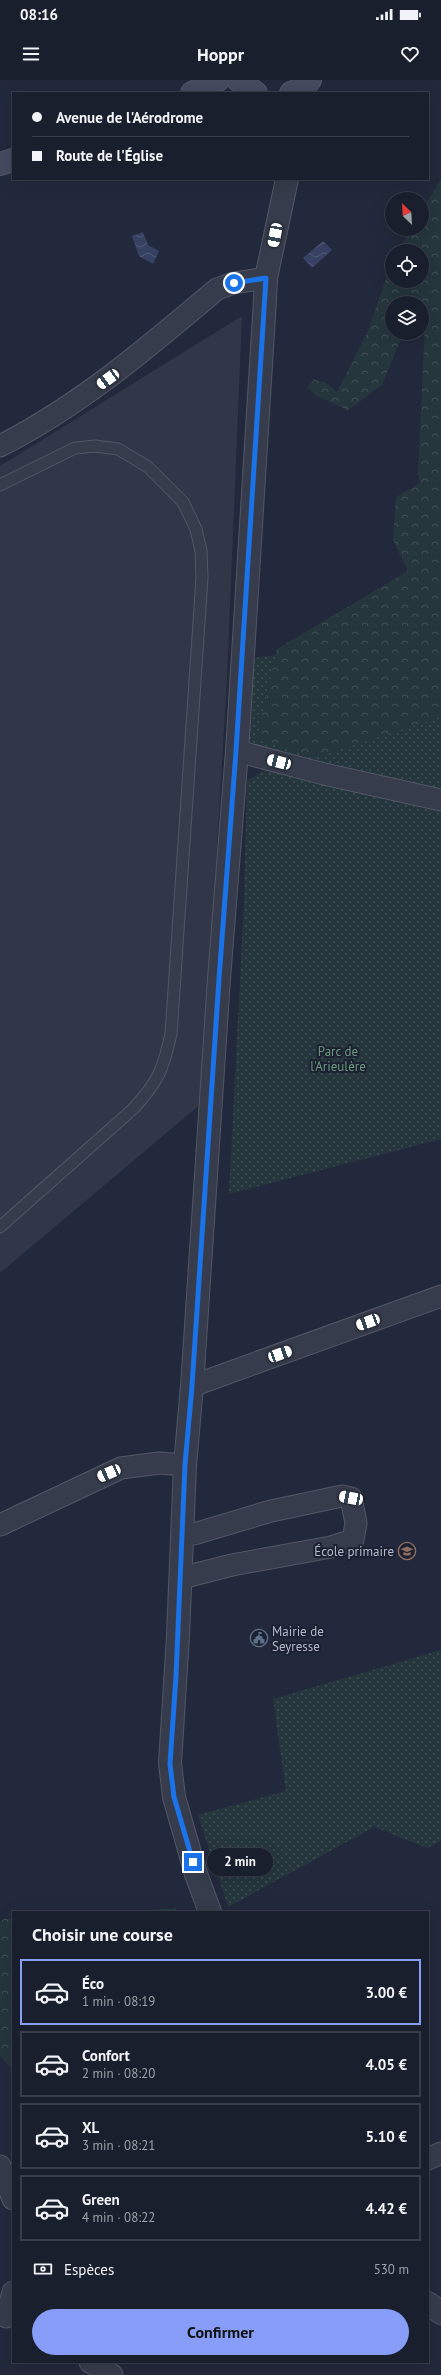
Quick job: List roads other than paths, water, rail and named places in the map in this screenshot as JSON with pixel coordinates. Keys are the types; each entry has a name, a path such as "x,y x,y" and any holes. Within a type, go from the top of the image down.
{"main road":[{"path":"194,92 218,80"},
{"path":"238,80 255,92"},
{"path":"294,92 299,90 310,80"},
{"path":"0,164 12,160"}],"street":[{"path":"210,1911 178,1811 170,1764 181,1578 185,1465 192,1386 236,751 266,278 287,180"},
{"path":"0,446 76,403 133,360 217,289 234,283 266,278"},
{"path":"236,751 324,774 441,800"},
{"path":"192,1386 441,1296"},
{"path":"0,1525 121,1468 159,1463 185,1465"},
{"path":"181,1578 232,1565 330,1546 353,1540 356,1523 351,1498 342,1496 271,1511 194,1534 183,1532"},
{"path":"429,2159 441,2153"},
{"path":"0,2166 12,2197"},
{"path":"6,2319 12,2296"},
{"path":"429,2304 441,2313"},
{"path":"92,2363 112,2375"}],"lane":[{"path":"0,485 75,448 95,446 118,449 148,467 183,502 196,529 201,551 202,578 171,1034 165,1061 153,1088 133,1109 0,1227"}],"water":[{"path":"143,232 148,245 159,251 153,264 139,256 132,236"},
{"path":"323,241 332,250 312,268 303,258"}],"place":[{"name":"École primaire","path":"407,1551"},
{"name":"Mairie de Seyresse","path":"259,1638"}],"park label":[{"name":"Parc de l'Arieulère","path":"338,1058"}]}
